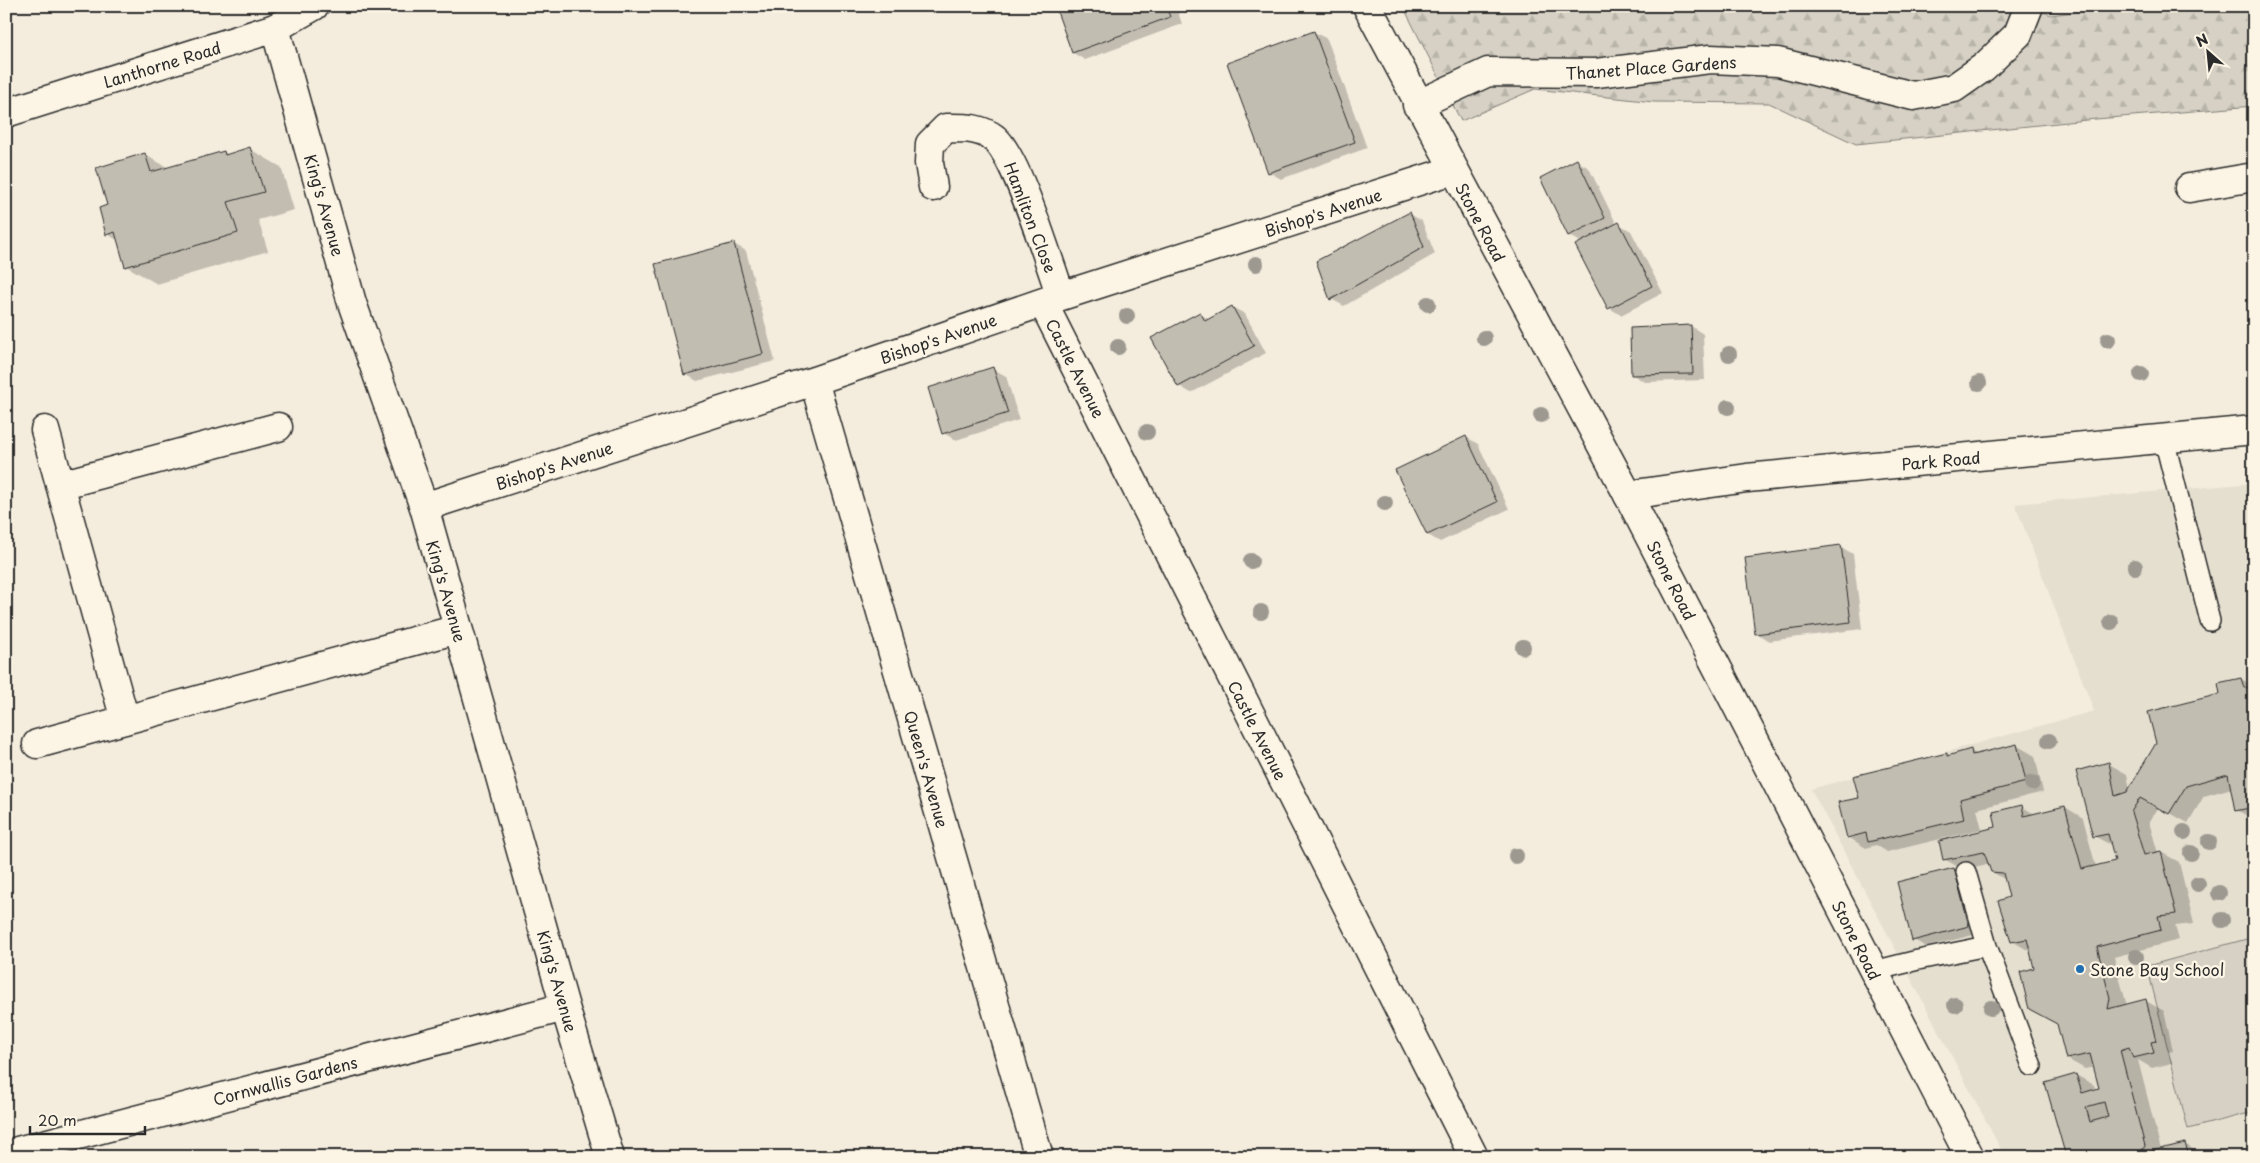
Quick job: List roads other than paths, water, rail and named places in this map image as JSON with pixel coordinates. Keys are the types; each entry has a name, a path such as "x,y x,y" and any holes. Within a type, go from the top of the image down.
{"street":[{"name":"Lanthorne Road","path":"6,113 275,28 314,6"},
{"name":"Stone Road","path":"1366,6 1417,105 1628,495 1970,1157"},
{"name":"Thanet Place Gardens","path":"1417,105 1488,72 1596,73 1710,60 1778,62 1913,96 1954,88 1984,67 2018,34 2029,6"},
{"name":"King's Avenue","path":"275,28 352,303 424,507 565,1007 610,1157"},
{"name":"Hamliton Close","path":"933,187 929,163 930,144 946,128 975,128 994,139 1010,158 1052,299"},
{"name":"Bishop's Avenue","path":"424,507 814,381 1052,299 1453,170"},
{"path":"2189,188 2254,177"},
{"name":"Castle Avenue","path":"1052,299 1474,1157"},
{"name":"Queen's Avenue","path":"814,381 1039,1157"},
{"path":"60,485 278,427"},
{"path":"45,430 125,720"},
{"name":"Park Road","path":"1628,495 1747,478 2254,430"},
{"path":"37,744 458,629"},
{"name":"Cornwallis Gardens","path":"6,1154 565,1007"}],"lane":[{"path":"2164,440 2210,621"},
{"path":"1966,872 1987,946 2032,1066"},
{"path":"1874,971 1987,946"}],"place":[{"name":"Stone Bay School","path":"2080,969"}]}
